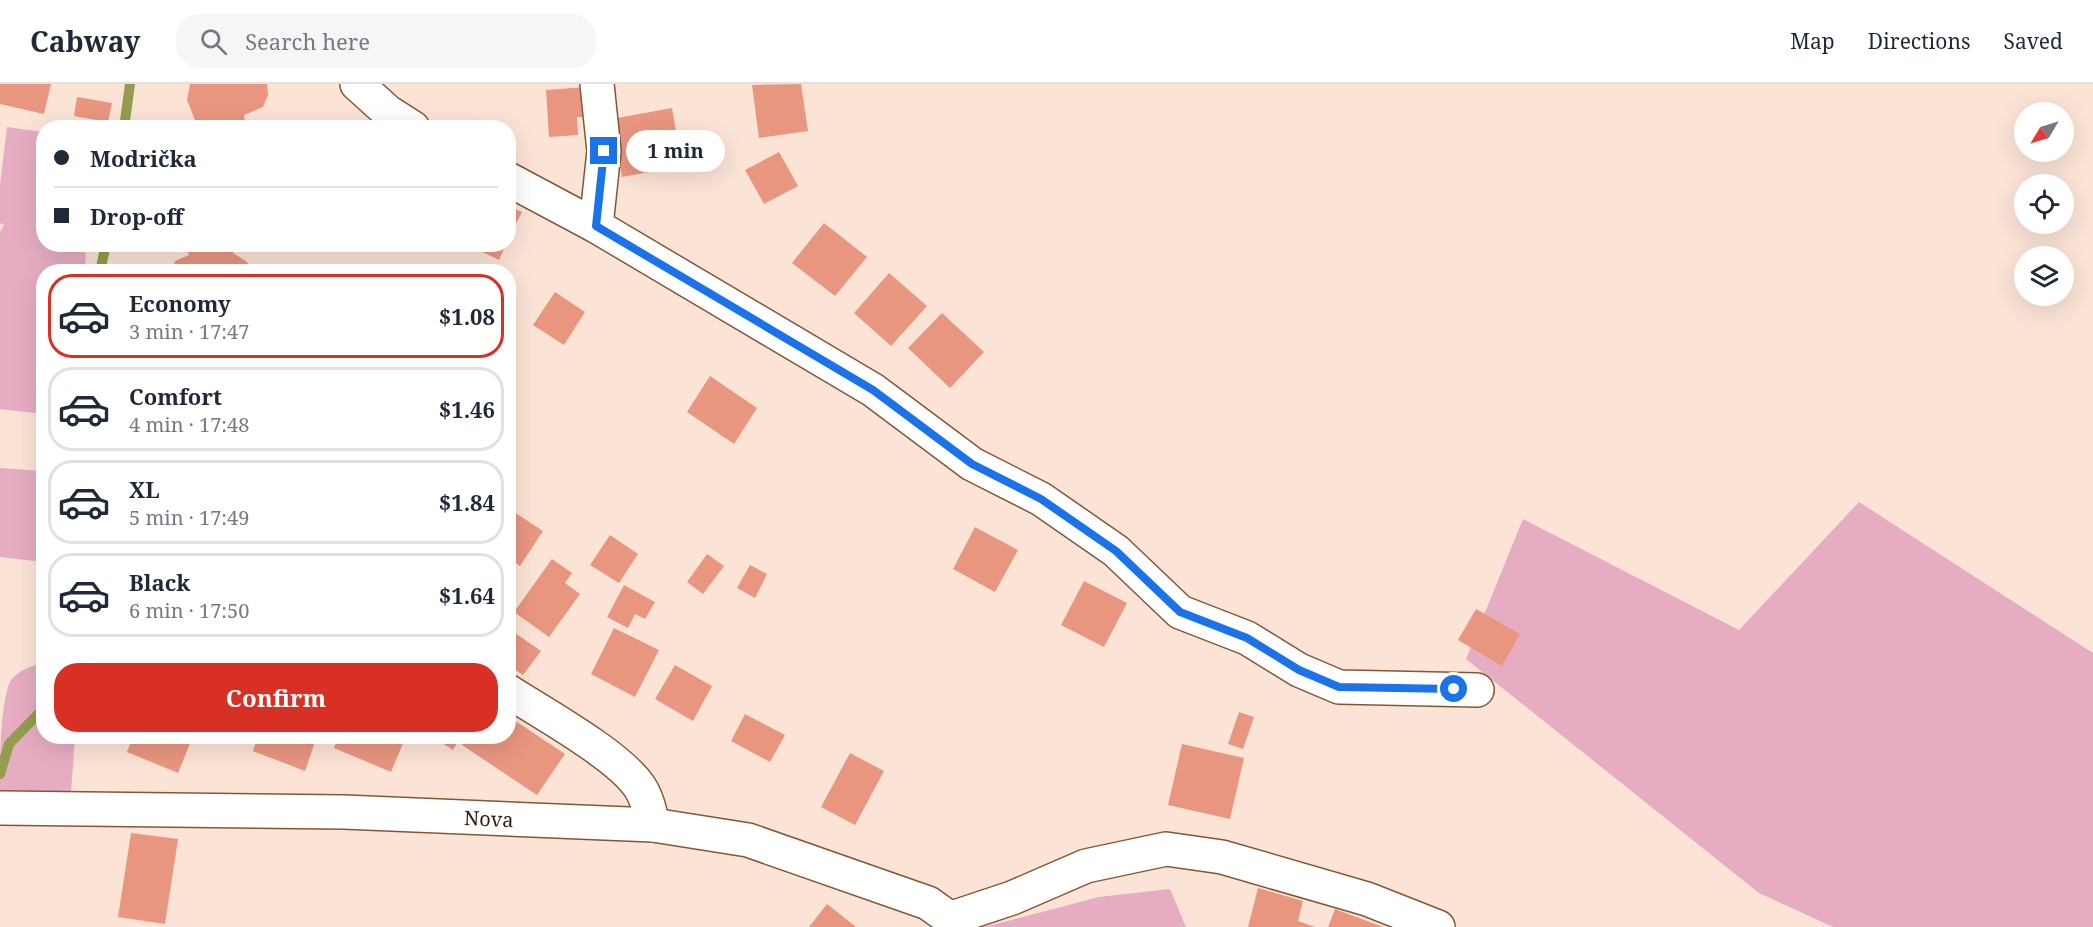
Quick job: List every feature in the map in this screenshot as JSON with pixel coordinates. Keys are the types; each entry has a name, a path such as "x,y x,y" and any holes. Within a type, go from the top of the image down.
{"street":[{"path":"357,84 400,120"},
{"path":"596,226 604,151 597,84"},
{"path":"516,183 596,226 873,390 972,464 1041,499 1116,551 1180,612 1247,638 1299,670 1339,687 1477,690"},
{"path":"516,697 570,730 627,773 639,786 653,825"},
{"name":"Nova","path":"9,808 344,812 653,825 748,840 928,903 952,923"},
{"path":"952,923 1086,866 1166,849 1233,860 1367,899 1438,927"}],"shaded area":[{"path":"7,127 36,131 36,252 86,252 85,264 36,264 36,413 0,409 0,232 4,225 0,223 0,185"},
{"path":"0,468 36,471 36,561 0,557"},
{"path":"1859,502 2093,653 2093,927 1833,927 1759,893 1466,659 1523,519 1739,630"},
{"path":"36,666 36,744 74,744 71,792 0,791 0,751 6,695 12,679 19,672"},
{"path":"1170,889 1186,927 984,927 1099,897"}],"building":[{"path":"0,84 51,84 44,114 0,104"},
{"path":"190,84 267,84 268,95 263,107 244,115 245,120 195,120 187,100"},
{"path":"801,84 808,131 759,138 752,85"},
{"path":"586,87 589,117 577,117 578,135 549,137 546,90"},
{"path":"77,97 112,103 108,120 74,116"},
{"path":"672,108 682,166 622,177 612,119"},
{"path":"779,152 798,186 764,204 745,170"},
{"path":"516,209 522,212 516,224"},
{"path":"824,223 867,257 835,296 792,263"},
{"path":"188,252 233,252 248,264 174,264 175,261 189,255"},
{"path":"482,252 502,252 499,260"},
{"path":"889,273 927,306 891,346 854,313"},
{"path":"555,292 585,312 564,345 533,325"},
{"path":"942,313 984,352 950,388 908,348"},
{"path":"710,376 757,408 734,444 687,412"},
{"path":"516,513 543,531 520,566 516,563"},
{"path":"975,527 1018,550 995,592 953,569"},
{"path":"610,535 638,554 619,583 590,565"},
{"path":"707,554 724,566 703,594 687,582"},
{"path":"552,559 572,573 565,583 580,594 549,637 516,613 516,609"},
{"path":"750,565 767,574 755,598 737,588"},
{"path":"1084,581 1127,603 1104,647 1061,625"},
{"path":"624,585 655,602 645,619 635,614 628,628 607,617"},
{"path":"1476,609 1520,634 1502,666 1458,640"},
{"path":"614,628 659,650 635,697 591,674"},
{"path":"516,634 541,651 523,675 516,670"},
{"path":"675,665 712,686 693,721 655,699"},
{"path":"1239,712 1254,717 1243,749 1228,744"},
{"path":"745,714 785,735 770,762 731,741"},
{"path":"516,721 565,754 537,795 462,745 516,744"},
{"path":"130,744 190,744 178,773 127,752"},
{"path":"255,744 314,744 305,771 253,751"},
{"path":"336,744 403,744 391,772 334,748"},
{"path":"444,744 456,744 453,750"},
{"path":"1182,744 1244,758 1230,819 1168,805"},
{"path":"850,753 884,771 855,825 821,807"},
{"path":"131,833 178,839 165,924 118,917"},
{"path":"1258,888 1303,901 1298,921 1315,927 1248,927"},
{"path":"827,904 856,927 809,927"},
{"path":"1335,909 1383,927 1328,927"}],"waterway":[{"path":"125,120 130,84"},
{"path":"102,264 104,252"},
{"path":"0,774 9,744 36,716"}],"route":[{"path":"604,151 596,226 873,390 972,464 1041,499 1116,551 1180,612 1247,638 1299,670 1339,687 1454,689"}]}
